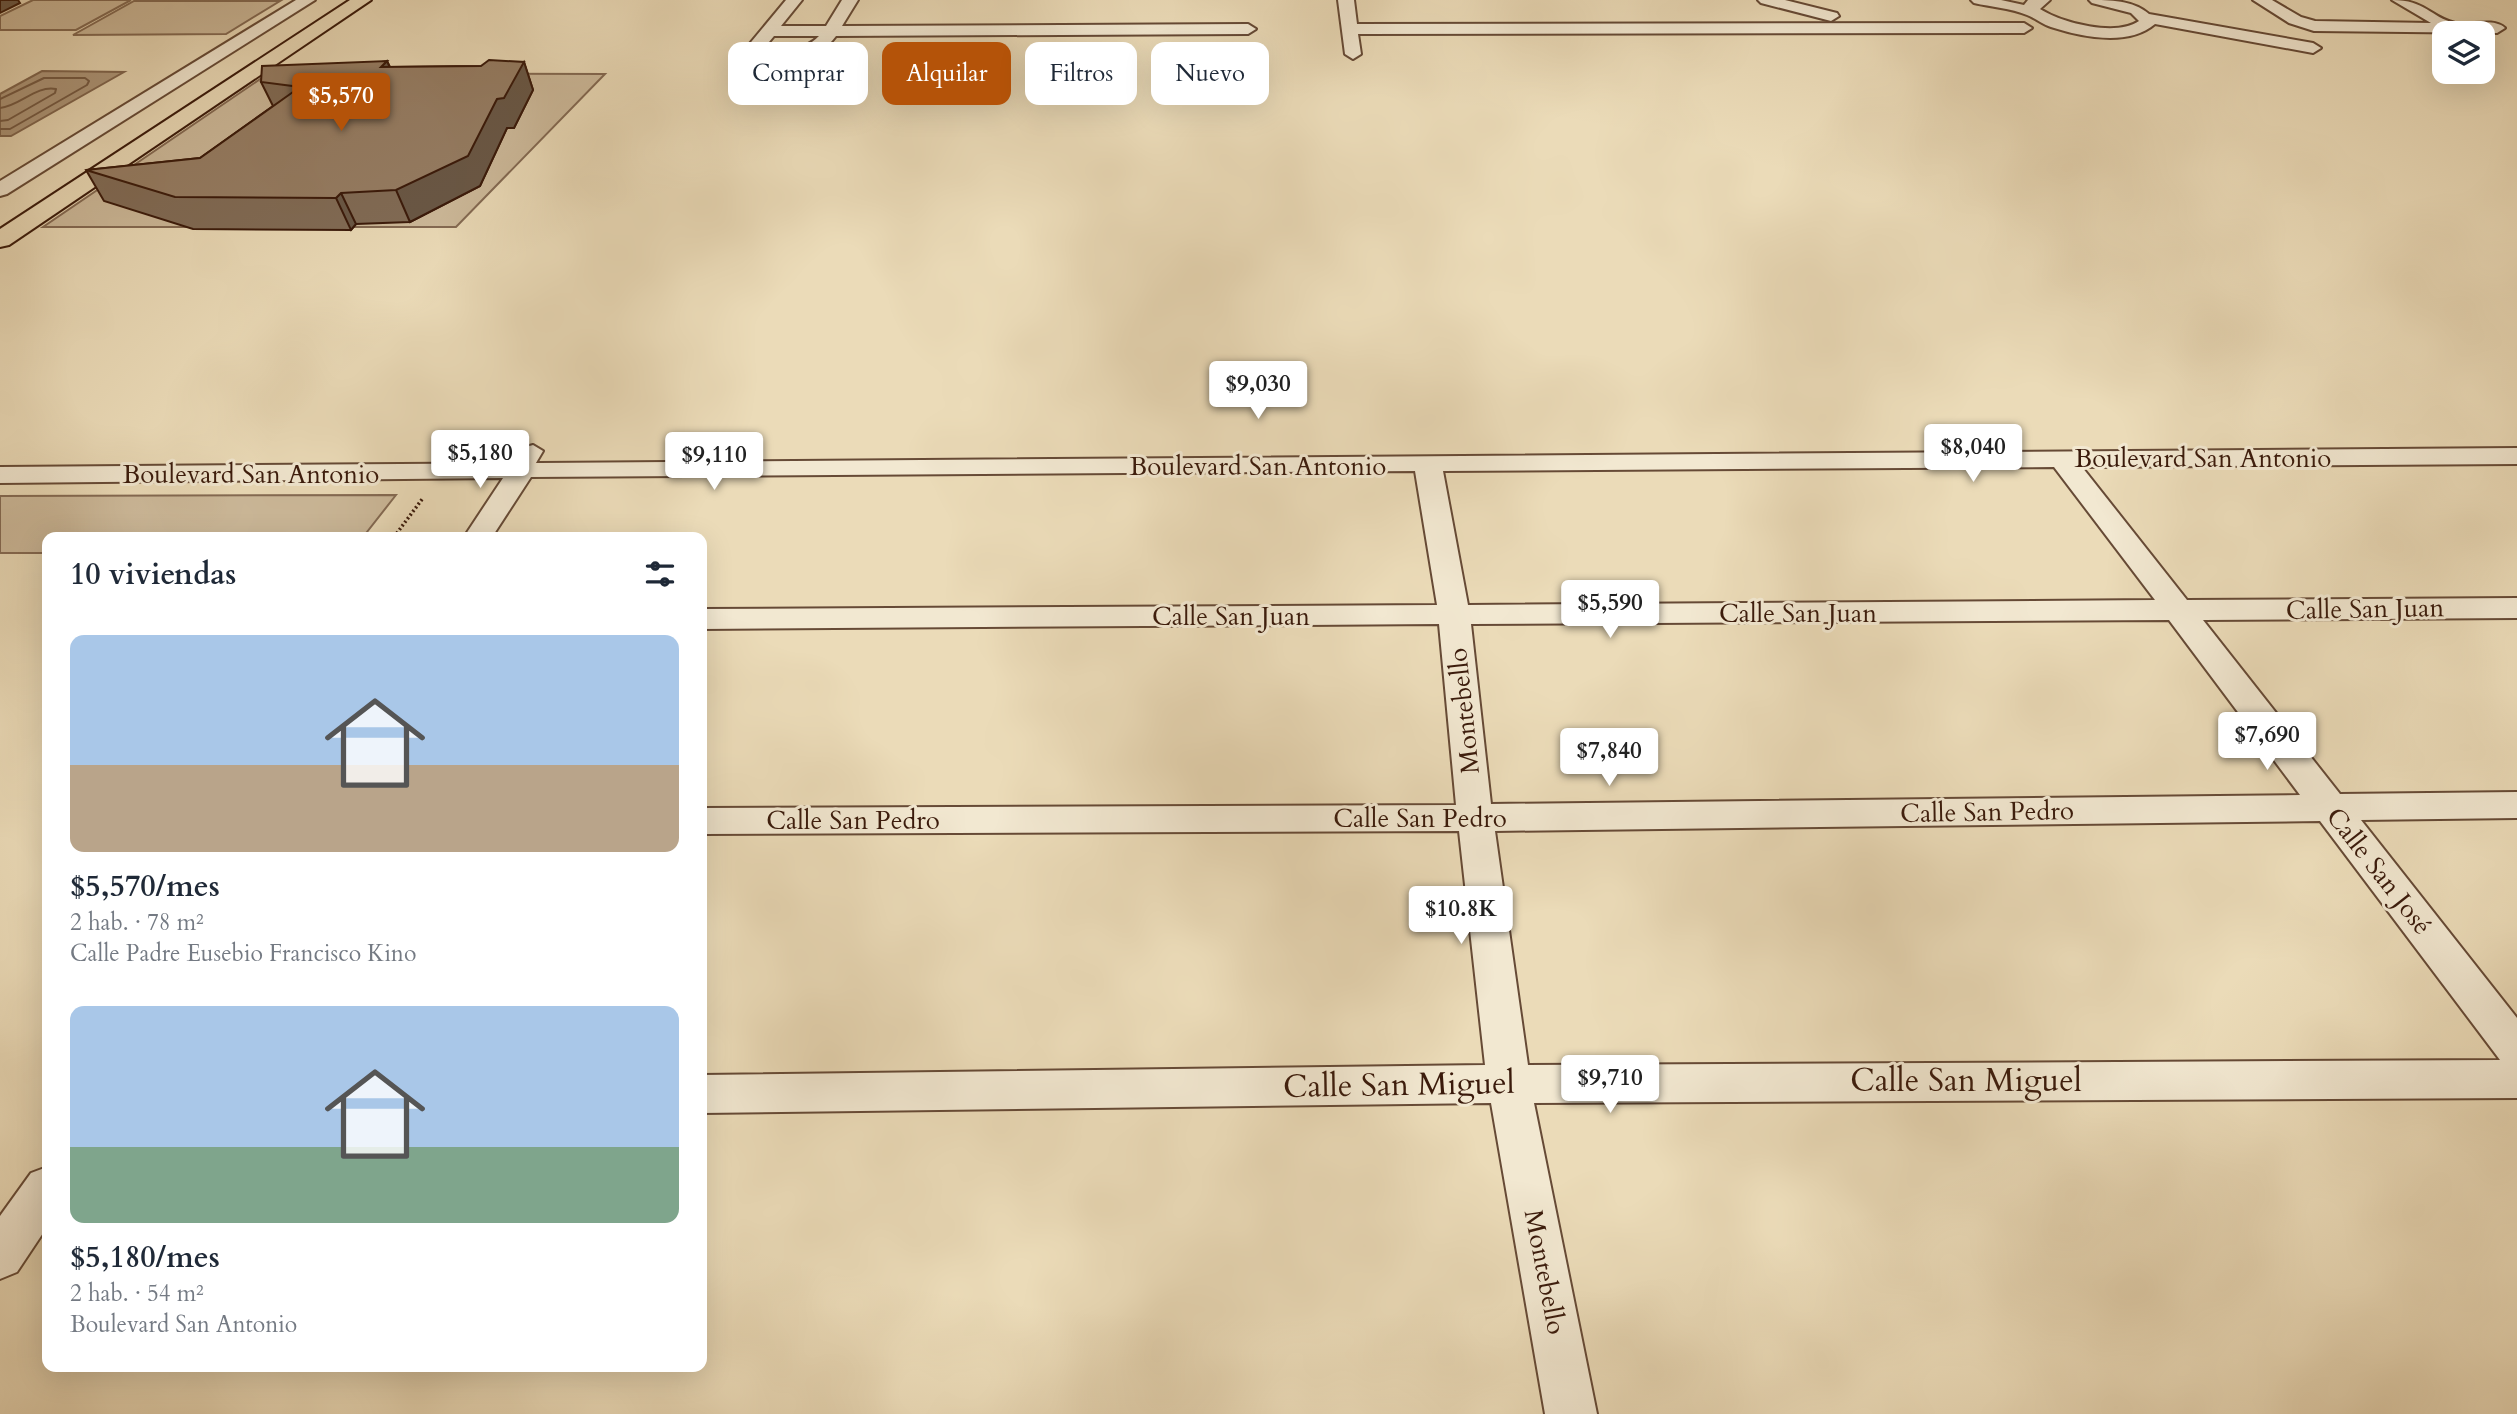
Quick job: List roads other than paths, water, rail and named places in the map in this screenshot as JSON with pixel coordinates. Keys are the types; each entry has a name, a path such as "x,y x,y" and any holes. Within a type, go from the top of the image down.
{"main road":[{"path":"0,240 362,0"}],"street":[{"path":"0,191 307,0"},
{"path":"760,42 794,0"},
{"path":"822,42 850,0"},
{"path":"1346,0 1353,54"},
{"path":"1766,0 1885,29"},
{"path":"1979,0 2037,6 2057,24 2102,32 2140,29 2149,22 2147,18"},
{"path":"2097,0 2128,7 2147,18 2313,48"},
{"path":"2261,0 2307,24 2432,27"},
{"path":"2400,0 2439,21"},
{"path":"1198,29 1199,10"},
{"path":"1350,29 2024,28"},
{"path":"769,31 1248,29"},
{"name":"Boulevard San Antonio","path":"0,475 442,472 528,460 2517,434"},
{"name":"Boulevard San Antonio","path":"0,453 528,460 1428,465 2517,456"},
{"name":"Calle San José","path":"2062,459 2517,1050"},
{"path":"398,470 528,460"},
{"path":"481,532 528,460"},
{"name":"Montebello","path":"1428,465 1454,615 1475,818 1509,1084 1571,1414"},
{"name":"Calle San Juan","path":"707,619 2517,608"},
{"name":"Calle San Pedro","path":"707,821 1475,818 2517,805"},
{"name":"Calle San Miguel","path":"707,1094 1509,1084 2517,1079"},
{"path":"0,1256 42,1195"}],"water":[{"path":"42,71 124,72 11,136 0,136 0,94"}]}
